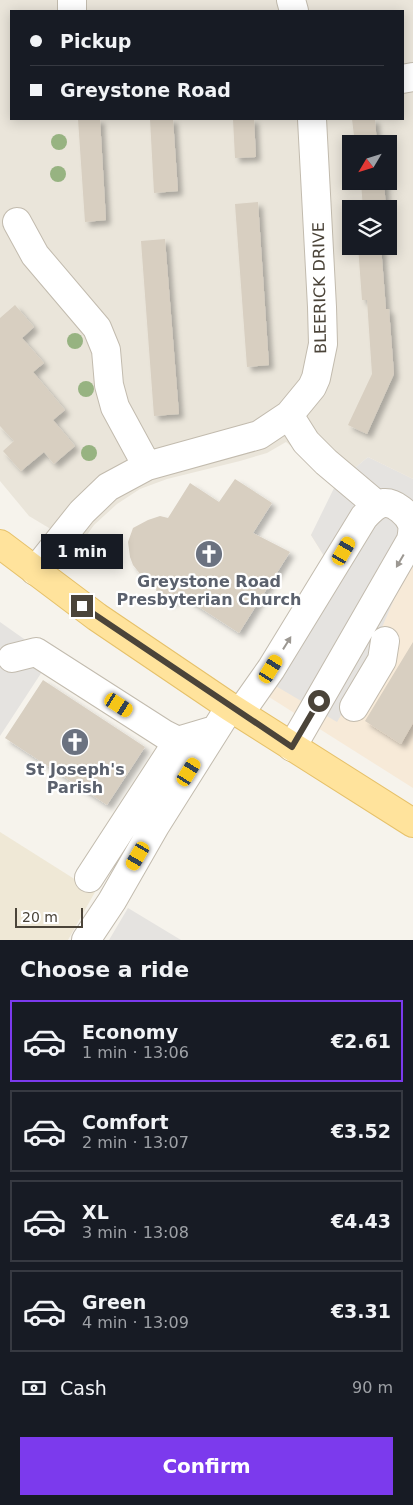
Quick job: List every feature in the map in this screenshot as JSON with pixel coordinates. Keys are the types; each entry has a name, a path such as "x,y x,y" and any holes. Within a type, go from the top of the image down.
{"main road":[{"path":"0,544 97,617 235,710 413,823"}],"street":[{"name":"BLEERICK DRIVE","path":"35,571 82,512 97,496 120,479 147,466 259,435 288,415 312,387 316,378 323,344 312,120"},
{"path":"17,222 35,255 98,328 106,350 108,385 115,407 147,466"},
{"path":"288,415 306,442 326,462 377,505"},
{"path":"86,940 112,902 155,826 216,730 271,669 359,524 377,505 387,503 401,510 409,518 413,526 408,546 292,747"},
{"path":"354,707 382,660 385,641"},
{"path":"12,658 36,652 164,734 178,741"},
{"path":"343,659 372,676"},
{"path":"89,878 178,741 216,730"}],"shaded area":[{"path":"0,0 413,0 413,479 368,457 336,484 286,442 267,453 167,479 140,489 117,504 94,525 79,546 29,516 0,481"},
{"path":"368,457 413,479 413,788 250,685 329,564 311,535"},
{"path":"368,457 413,479 413,555 353,695 337,722 257,675 329,564 311,535 336,484"},
{"path":"0,622 51,658 0,736"},
{"path":"0,832 95,892 68,940 0,940"},
{"path":"128,908 181,940 109,940"}],"building":[{"path":"78,120 100,120 106,220 85,222"},
{"path":"150,120 173,120 178,191 154,193"},
{"path":"233,120 254,120 256,157 235,158"},
{"path":"352,120 375,120 376,135 354,135"},
{"path":"362,190 385,190 385,200 362,200"},
{"path":"258,202 269,365 247,367 235,204"},
{"path":"165,239 179,414 154,416 141,241"},
{"path":"359,255 382,255 386,309 389,309 394,374 367,434 348,425 372,374 367,300 362,300"},
{"path":"15,305 34,327 22,338 44,363 33,372 65,410 53,420 75,446 54,464 44,452 21,471 3,451 14,441 0,426 0,318"},
{"name":"Greystone Road Presbyterian Church","path":"235,479 272,503 253,533 290,552 239,633 182,596 169,602 157,595 155,581 141,575 133,565 128,542 133,528 160,516 168,518 190,483 219,502"},
{"path":"413,642 413,723 401,744 365,721"},
{"name":"St Joseph's Parish","path":"43,680 145,747 107,805 5,738"}],"place":[{"name":"Greystone Road Presbyterian Church","path":"209,554"},
{"name":"St Joseph's Parish","path":"75,742"}],"route":[{"path":"82,606 292,747 319,701"}]}
